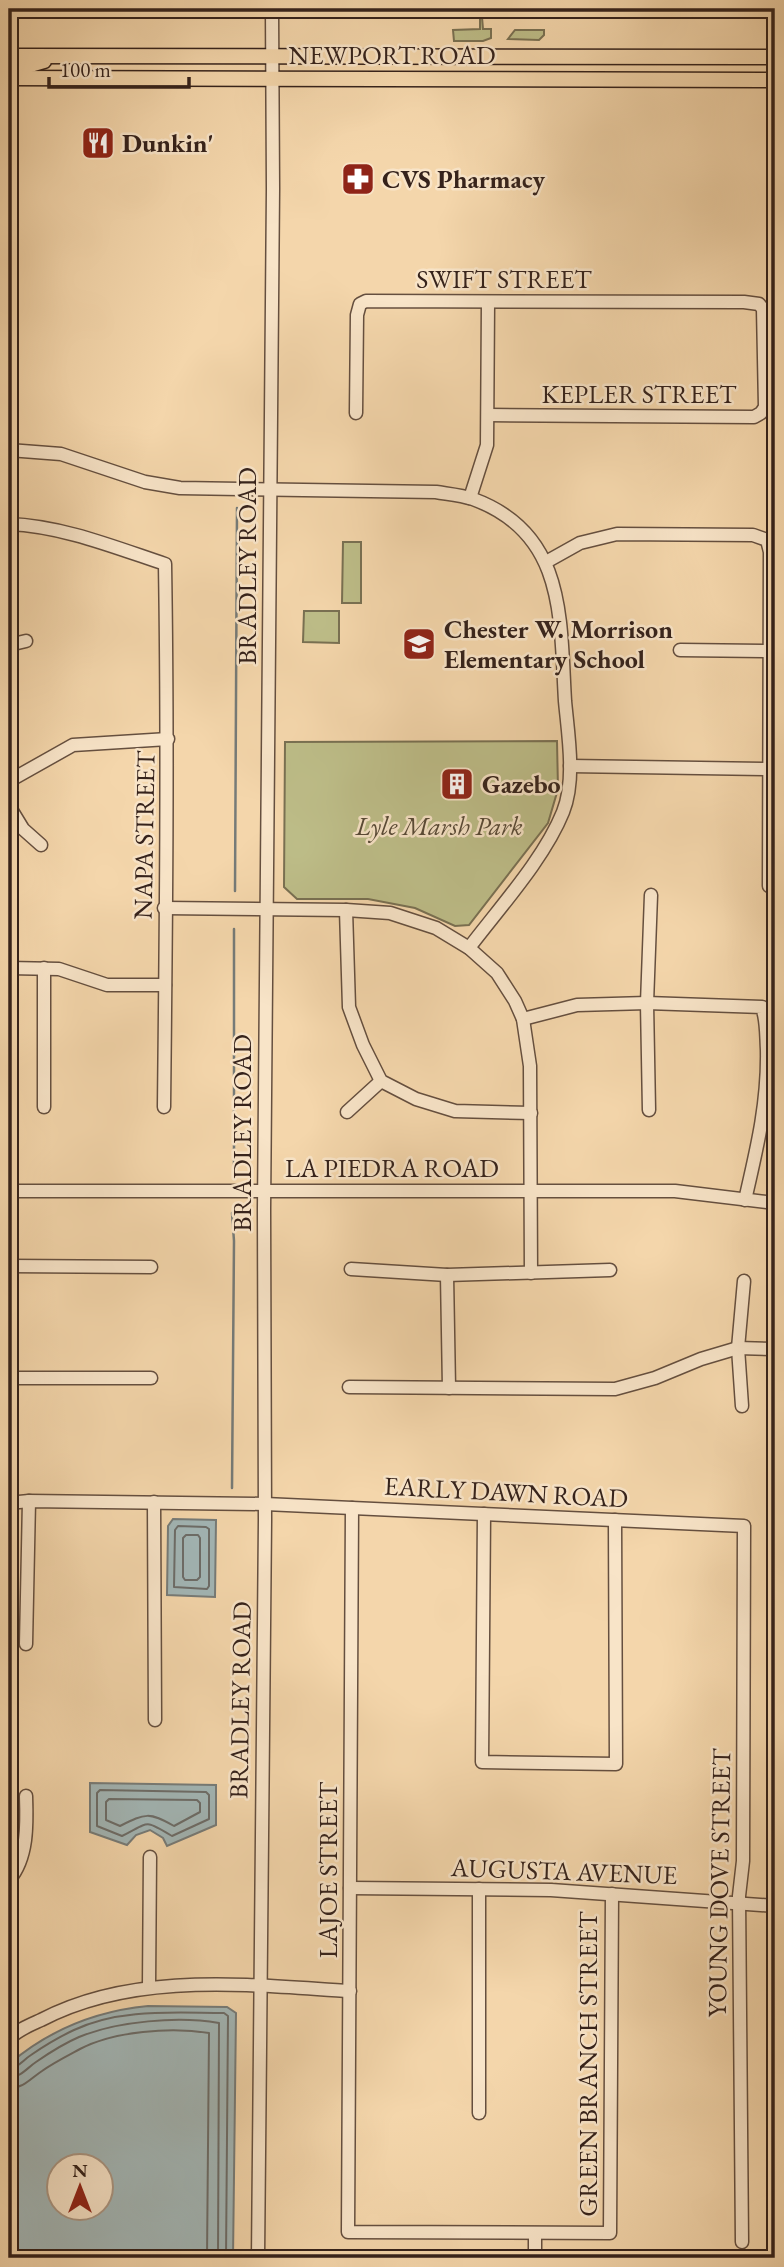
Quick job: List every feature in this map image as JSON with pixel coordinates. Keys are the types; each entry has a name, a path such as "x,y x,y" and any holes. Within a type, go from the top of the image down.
{"main road":[{"name":"NEWPORT ROAD","path":"9,56 775,57"},
{"path":"9,66 23,66 62,56"},
{"name":"NEWPORT ROAD","path":"9,78 775,80"}],"street":[{"name":"BRADLEY ROAD","path":"258,2258 265,1504 264,1191 273,201 272,9"},
{"name":"SWIFT STREET","path":"356,413 356,315 360,304 374,300 759,304"},
{"path":"470,498 487,445 488,303"},
{"name":"KEPLER STREET","path":"488,415 754,417 765,407 764,315 759,304"},
{"path":"9,450 61,454 162,486 270,491 436,492 470,498 494,508 530,537 547,562 558,602 570,765 564,810 547,844 469,948"},
{"name":"NAPA STREET","path":"9,524 33,525 85,538 164,564 168,739 164,908 164,1107"},
{"path":"547,562 580,543 617,534 753,535 767,540 769,886"},
{"path":"9,645 26,641"},
{"path":"680,650 769,651"},
{"path":"9,781 73,745 168,739"},
{"path":"570,765 770,769"},
{"path":"9,806 23,829 41,845"},
{"path":"649,1110 647,1003 651,895"},
{"path":"164,908 390,913 436,928 469,948 497,973 523,1019 530,1066 531,1273"},
{"path":"346,910 349,1007 363,1045 382,1081 415,1099 454,1111 531,1114"},
{"path":"9,968 58,969 107,985 165,985"},
{"path":"44,968 44,1107"},
{"path":"523,1019 577,1004 647,1003 762,1007 766,1019 768,1082 764,1119 745,1200"},
{"path":"347,1112 382,1081"},
{"name":"LA PIEDRA ROAD","path":"9,1191 674,1191 775,1203"},
{"path":"9,1266 150,1267"},
{"path":"351,1269 447,1275 610,1270"},
{"path":"447,1275 449,1388"},
{"path":"742,1406 738,1349 744,1281"},
{"path":"349,1387 615,1389 738,1349 775,1349"},
{"path":"9,1378 151,1378"},
{"path":"26,1644 29,1501"},
{"path":"154,1502 155,1720"},
{"name":"EARLY DAWN ROAD","path":"9,1503 265,1504 744,1526"},
{"name":"LAJOE STREET","path":"352,1508 348,2232 535,2234"},
{"path":"484,1514 482,1762 616,1764 615,1520"},
{"name":"YOUNG DOVE STREET","path":"742,2242 739,1903 743,1861 744,1526"},
{"path":"9,1880 16,1872 27,1831 26,1797"},
{"path":"149,1986 150,1857"},
{"name":"AUGUSTA AVENUE","path":"350,1888 611,1894 775,1906"},
{"path":"479,1889 479,2113"},
{"name":"GREEN BRANCH STREET","path":"535,2234 610,2233 611,1894"},
{"path":"10,2034 62,2008 108,1993 149,1986 260,1986 350,1991"},
{"path":"535,2234 535,2258"}],"green space":[{"path":"480,17 483,29 491,29 491,38 483,41 454,41 453,30 480,29"},
{"path":"515,30 544,30 544,35 539,40 508,39"},
{"path":"343,542 361,542 361,603 342,603"},
{"path":"304,611 339,611 339,643 303,642"},
{"name":"Lyle Marsh Park","path":"557,741 558,789 548,823 469,925 455,926 415,908 368,899 297,899 284,887 285,742"}],"water":[{"path":"173,1519 216,1520 215,1597 167,1595 168,1526"},
{"path":"90,1783 216,1785 216,1825 167,1846 163,1838 150,1830 136,1835 127,1845 90,1832"},
{"path":"148,2006 227,2007 236,2013 233,2258 9,2258 9,2064 57,2032 110,2012"}],"waterway":[{"path":"235,891 237,508"},
{"path":"234,929 234,1167"},
{"path":"232,1213 232,1488"}],"place":[{"name":"Dunkin'","path":"98,143"},
{"name":"CVS Pharmacy","path":"358,179"},
{"name":"Chester W. Morrison Elementary School","path":"419,644"},
{"name":"Gazebo","path":"457,784"}]}
